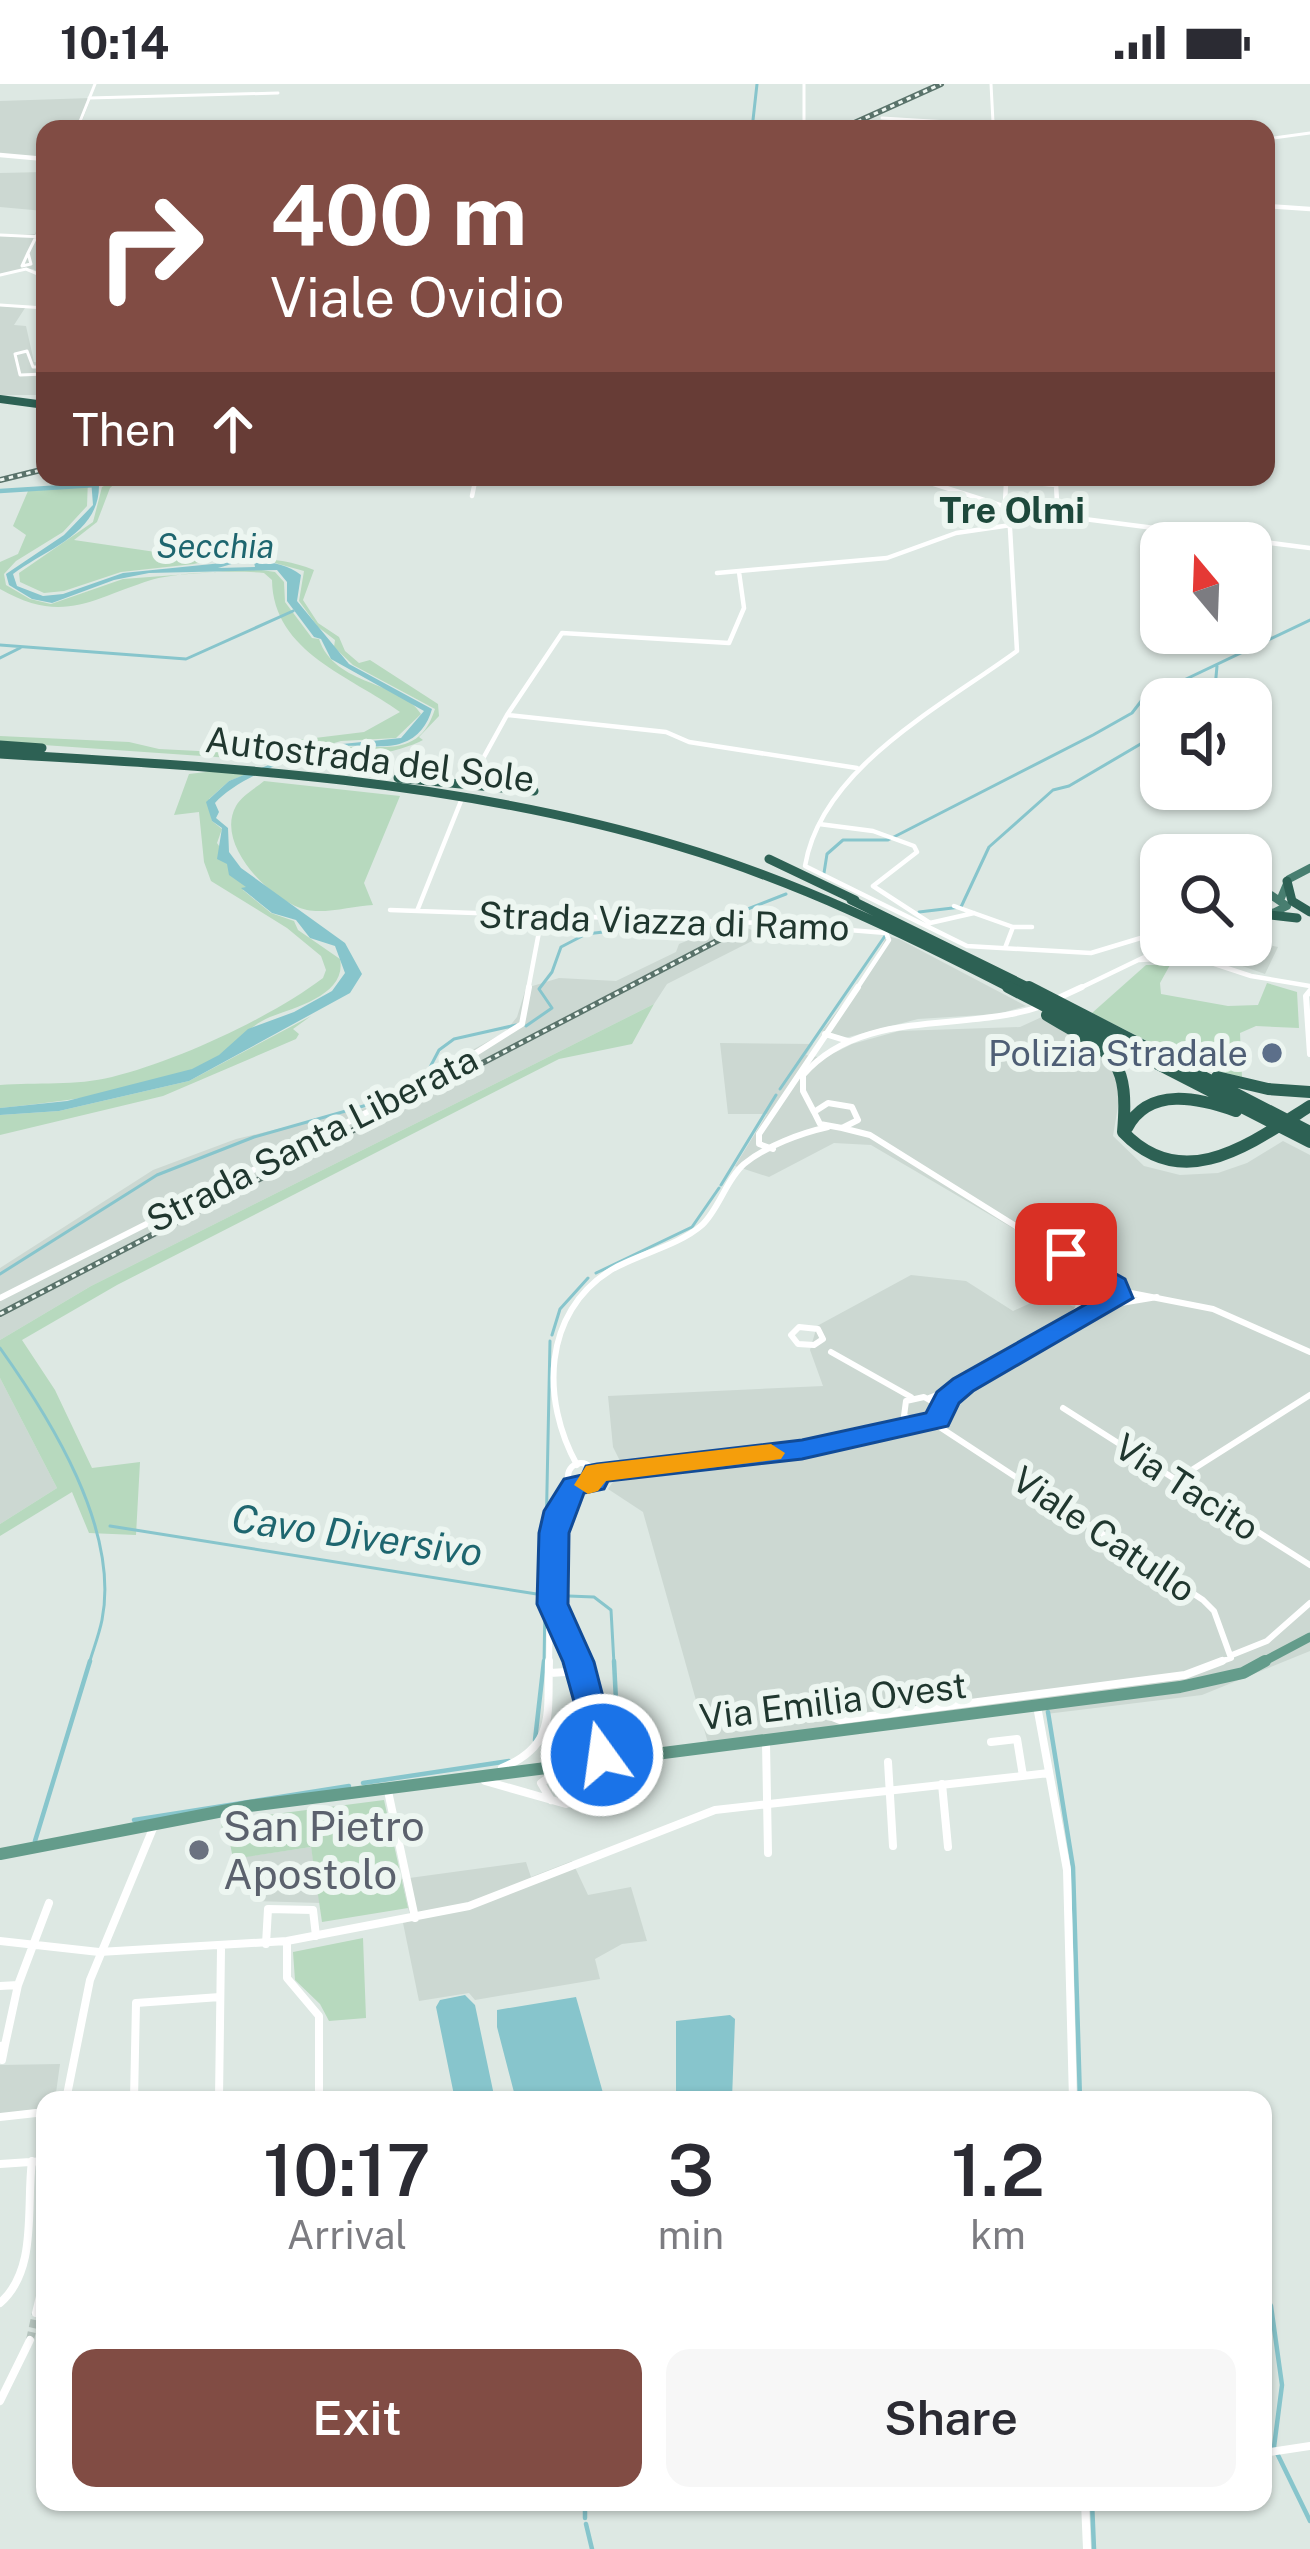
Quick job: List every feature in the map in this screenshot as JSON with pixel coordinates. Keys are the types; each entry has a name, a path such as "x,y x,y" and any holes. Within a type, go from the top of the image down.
{"highway":[{"path":"0,399 36,404"},
{"name":"Autostrada del Sole","path":"0,753 139,757 390,778 498,795 628,825 750,862 867,906 1310,1132"},
{"name":"Autostrada del Sole","path":"0,753 215,764"},
{"name":"Autostrada del Sole","path":"306,771 566,816 767,875 943,953 1310,1145"},
{"path":"390,778 534,791"},
{"path":"374,782 473,801 500,811"},
{"path":"687,857 767,875"},
{"path":"769,860 867,906"},
{"path":"1272,891 1310,868"},
{"path":"1272,892 1287,882"},
{"path":"1281,906 1287,882"},
{"path":"1287,882 1292,901 1307,916"},
{"path":"1272,898 1281,906"},
{"path":"1272,906 1307,916"},
{"path":"1272,909 1307,916"},
{"path":"943,953 1112,1058 1126,1086 1123,1132 1144,1153 1175,1162 1210,1161 1266,1130"},
{"path":"1114,1031 1232,1082 1310,1092"},
{"path":"1310,1105 1295,1113 1266,1130 1223,1154 1186,1160 1146,1150 1126,1128 1132,1114 1142,1107 1186,1100 1228,1108 1310,1145"}],"main road":[{"path":"0,155 36,158"},
{"path":"1275,207 1310,209"},
{"name":"Via Emilia Ovest","path":"0,1854 154,1823 387,1788 1222,1679 1276,1659 1310,1637"}],"street":[{"path":"80,120 95,84"},
{"path":"804,84 804,120"},
{"path":"991,84 993,120"},
{"path":"89,98 278,93"},
{"path":"882,118 938,120"},
{"path":"1275,138 1310,134"},
{"path":"0,235 36,237 28,253"},
{"path":"0,275 26,269 36,273"},
{"path":"0,305 36,307"},
{"path":"36,368 27,351 14,354 18,374 36,371"},
{"path":"472,496 474,486"},
{"path":"940,486 1009,508 1310,548"},
{"path":"1009,486 1016,654 857,768 807,846 805,866 961,944 1091,953 1140,940"},
{"path":"1056,486 1057,502"},
{"path":"717,573 887,558 956,532 1011,525"},
{"path":"468,785 507,715 562,633 732,642 744,608 739,572"},
{"path":"507,715 663,731 689,742 857,768"},
{"path":"417,911 460,801"},
{"path":"819,824 892,837 914,846 917,853 874,886 930,923 935,932"},
{"path":"954,906 1013,927 1032,927"},
{"name":"Strada Viazza di Ramo","path":"389,910 762,923 886,933 890,940 874,967 786,1090 757,1140 773,1149"},
{"path":"930,923 974,913"},
{"name":"Strada Santa Liberata","path":"0,1298 510,1036 524,1020 542,916"},
{"path":"1005,948 1013,927"},
{"path":"1130,962 1140,946"},
{"path":"829,1127 814,1114 804,1093 806,1068 827,1051 908,1025 1002,1019 1034,1010 1140,958"},
{"path":"1130,962 1140,961"},
{"path":"1224,966 1310,989 1306,996 1310,1054"},
{"path":"825,1034 835,1041 852,1041"},
{"path":"825,1034 827,1051"},
{"path":"786,1090 855,1109 870,1135"},
{"path":"803,1132 814,1114 833,1103"},
{"path":"842,1128 858,1120"},
{"path":"963,1385 932,1422 913,1421 802,1450 597,1473 577,1465 554,1414 556,1339 569,1307 597,1277 700,1226 738,1169 803,1132 829,1127 870,1135 1118,1288 1227,1314 1310,1352"},
{"path":"1050,1244 1076,1268 1081,1282"},
{"path":"1047,1337 1076,1312 1075,1290 1081,1282 1102,1280"},
{"path":"1117,1300 1118,1288"},
{"path":"831,1352 820,1331 811,1327 792,1333 795,1342 831,1352 883,1384 914,1398 929,1398 963,1385 1097,1306 1157,1297"},
{"path":"1079,1299 1097,1306"},
{"path":"810,1346 823,1339"},
{"path":"883,1384 913,1421"},
{"path":"1176,1480 1310,1394"},
{"path":"883,1430 914,1398"},
{"name":"Viale Catullo","path":"929,1398 953,1432"},
{"name":"Via Tacito","path":"1064,1408 1310,1565"},
{"name":"Viale Catullo","path":"932,1422 1203,1600 1214,1611 1232,1655"},
{"path":"574,1485 564,1475 577,1465"},
{"path":"574,1485 593,1482 597,1473"},
{"path":"410,1785 511,1766 533,1753 546,1736 557,1518 574,1485"},
{"path":"552,1598 581,1671 602,1755"},
{"path":"824,1697 830,1716 844,1719 1185,1675 1221,1665 1232,1655 1268,1641 1310,1603"},
{"path":"550,1673 581,1671"},
{"path":"1037,1706 1066,1870 1073,2091"},
{"path":"765,1739 768,1853"},
{"path":"991,1742 1018,1739 1023,1776"},
{"path":"566,1804 546,1797 542,1783 547,1777 631,1757"},
{"path":"888,1762 893,1846"},
{"path":"410,1785 496,1782 566,1804 594,1798 603,1791 605,1768"},
{"path":"0,1941 99,1952 221,1949 287,1941 483,1901 707,1813 1049,1773"},
{"path":"942,1784 948,1847"},
{"path":"387,1788 415,1918"},
{"path":"68,2091 99,1952 149,1845 154,1823"},
{"path":"2,2060 18,1985 49,1904"},
{"path":"266,1944 268,1909 314,1910 316,1936"},
{"path":"287,1941 287,1978 319,2016 319,2091"},
{"path":"219,2091 221,1949"},
{"path":"0,1986 18,1985"},
{"path":"134,2091 136,2003 220,1997"},
{"path":"0,2116 36,2113"},
{"path":"0,2303 16,2288 31,2216 32,2162"},
{"path":"0,2164 36,2162"},
{"path":"0,2401 30,2340"},
{"path":"1272,2453 1310,2446"},
{"path":"1085,2511 1087,2549"}],"shaded area":[{"path":"91,98 82,120 36,120 36,159 0,156 0,101"},
{"path":"36,172 36,210 0,207 0,173"},
{"path":"35,234 36,271 0,274 0,235"},
{"path":"0,306 25,308 14,325 26,326 36,362 36,395 0,395"},
{"path":"740,925 759,933 752,941 667,984 654,1004 91,1286 0,1340 0,1268 153,1170 236,1139 369,1107 505,1032 517,1017 526,988 559,978 616,981 676,952 679,944 689,940 686,936"},
{"path":"887,936 1026,1006 998,1014 918,1019 841,1039 830,1037 822,1031 866,975"},
{"path":"1242,966 1269,966 1265,974"},
{"path":"1044,1016 1084,1041 1113,1068 1120,1094 1113,1136 1144,1166 1180,1175 1218,1173 1247,1163 1283,1141 1310,1155 1310,1651 1202,1695 1046,1714 1044,1702 708,1743 643,1512 608,1489 623,1467 613,1447 608,1396 823,1386 810,1350 817,1326 911,1275 966,1281 1013,1311 1048,1295 1076,1308 1071,1286 1077,1278 1060,1256 871,1145 834,1143 769,1177 735,1166 767,1114 728,1114 720,1043 813,1044 806,1055 824,1058 852,1044 899,1031 1020,1027"},
{"path":"0,1378 57,1488 0,1524"},
{"path":"311,1847 321,1903 252,1901 243,1857"},
{"path":"572,1861 588,1895 631,1887 647,1941 622,1944 595,1959 600,1979 475,2000 469,1993 419,2001 403,1923 411,1921 402,1879 526,1862 531,1877"},
{"path":"60,2064 56,2091 36,2091 36,2109 0,2114 0,2065"}],"green space":[{"path":"88,486 87,506 63,532 16,561 4,574 6,585 51,604 123,579 179,575 60,607 22,600 0,589 0,562 18,554 26,535 13,526 28,491"},
{"path":"112,486 97,522 74,540 210,560 121,572 64,591 44,593 20,582 19,573 93,522 102,487"},
{"path":"248,559 283,561 314,570 303,600 318,623 339,637 345,651 359,663 370,660 438,704 439,716 419,737 423,740 359,758 293,762 333,749 408,743 428,726 435,709 353,665 334,647 335,640 318,627 299,601 304,571"},
{"path":"214,572 275,572 284,582 285,602 312,638 319,639 327,655 353,675 411,703 421,714 396,738 341,741 274,761 0,742 0,736 237,753 274,743 364,732 400,712 301,645 286,626 272,580 264,573"},
{"path":"250,773 229,781 209,799 212,821 222,829 217,843 247,887 243,890 271,913 294,921 298,930 340,959 336,981 318,997 261,1021 218,1056 187,1072 108,1094 0,1108 0,1085 85,1082 138,1070 250,1023 323,978 326,970 321,956 287,928 211,881 204,862 199,812 174,815 189,774"},
{"path":"264,781 400,796 364,883 373,905 307,910 278,896 250,870 233,838 231,821 238,802"},
{"path":"1145,966 1169,966 1160,983 1161,994 1228,1006 1258,1005 1267,983 1297,992 1299,1028 1256,1026 1240,1033 1242,1077 1193,1064 1092,1013"},
{"path":"654,1004 632,1044 559,1059 117,1285 22,1340 55,1390 92,1468 140,1462 136,1535 89,1533 72,1492 0,1536 0,1524 57,1488 0,1378 0,1340 91,1286"},
{"path":"311,1016 293,1029 299,1034 296,1039 163,1096 0,1135 0,1115 59,1111 189,1081"},
{"path":"384,1800 408,1908 322,1922 311,1847 233,1859 229,1838 223,1838 221,1821"},
{"path":"363,1938 366,2018 329,2021 320,2004 295,1980 293,1952"}],"water":[{"path":"92,486 99,486 90,516 68,539 13,574 17,586 43,596 63,594 123,573 242,561 218,568 255,567 254,562 279,564 301,575 297,601 349,664 432,709 422,730 408,741 330,748 295,758 240,783 215,803 216,818 228,828 229,852 241,868 345,943 362,974 350,993 189,1081 59,1111 0,1115 0,1108 67,1101 192,1069 219,1055 248,1029 332,991 345,973 335,946 310,938 296,920 272,913 229,875 227,864 217,859 222,828 212,821 206,802 229,781 313,747 401,738 424,711 331,659 321,639 314,637 287,601 287,582 277,570 149,573 114,580 52,603 32,599 9,585 6,574 64,535 93,505"},
{"path":"465,1995 475,2005 493,2091 453,2091 436,2007 440,2000"},
{"path":"576,1997 602,2091 514,2091 497,2010"},
{"path":"730,2015 735,2019 732,2091 676,2091 676,2021"}],"waterway":[{"path":"753,120 757,84"},
{"path":"0,491 80,486"},
{"path":"0,645 186,659 293,611"},
{"path":"824,873 827,854 843,840 888,840 1093,735 1132,713 1142,700 1310,620"},
{"path":"0,658 20,648"},
{"path":"1216,678 1217,666"},
{"path":"919,912 961,907 989,847 1053,790 1069,786 1140,744"},
{"path":"722,919 786,894"},
{"path":"526,1026 552,1008 539,989 552,972 561,947 586,934 647,927"},
{"path":"653,927 697,931 714,927"},
{"path":"780,1089 885,936"},
{"path":"0,1274 157,1175 254,1137 367,1105 427,1073 439,1050 454,1039 516,1025"},
{"path":"721,1185 776,1095"},
{"path":"596,1273 692,1227 719,1188"},
{"path":"552,1335 560,1309 588,1278"},
{"path":"545,1587 550,1341"},
{"path":"0,1348 59,1441 91,1512 105,1585 102,1620 89,1664"},
{"name":"Cavo Diversivo","path":"110,1526 543,1595 594,1597 611,1610 614,1664"},
{"path":"544,1664 545,1604"},
{"path":"35,1841 90,1661"},
{"path":"535,1740 544,1661"},
{"name":"Cavo Diversivo","path":"614,1661 616,1701 634,1730"},
{"path":"1048,1712 1073,1867 1080,2091"},
{"path":"363,1783 509,1761"},
{"path":"134,1820 349,1786"},
{"path":"1272,2313 1282,2385 1274,2447 1310,2521"},
{"path":"585,2511 585,2518"},
{"path":"1092,2511 1094,2549"},
{"path":"586,2524 592,2549"}],"tunnel":[{"path":"30,2340 36,2313"}],"railway":[{"path":"861,120 941,84"},
{"path":"0,480 36,471"},
{"path":"0,1314 740,929"}],"slow traffic":[{"path":"588,1485 597,1473 771,1453"}],"place":[{"name":"Polizia Stradale","path":"1272,1053"},
{"name":"San Pietro Apostolo","path":"199,1850"}],"district":[{"name":"Tre Olmi","path":"1012,510"}],"route":[{"path":"602,1755 579,1662 552,1604 554,1533 562,1503 574,1485 593,1482 597,1473 802,1450 859,1439 913,1421 938,1419 947,1398 963,1385 1097,1306 1119,1298 1115,1285 1066,1254"}],"water label":[{"name":"Secchia","path":"215,546"}]}
